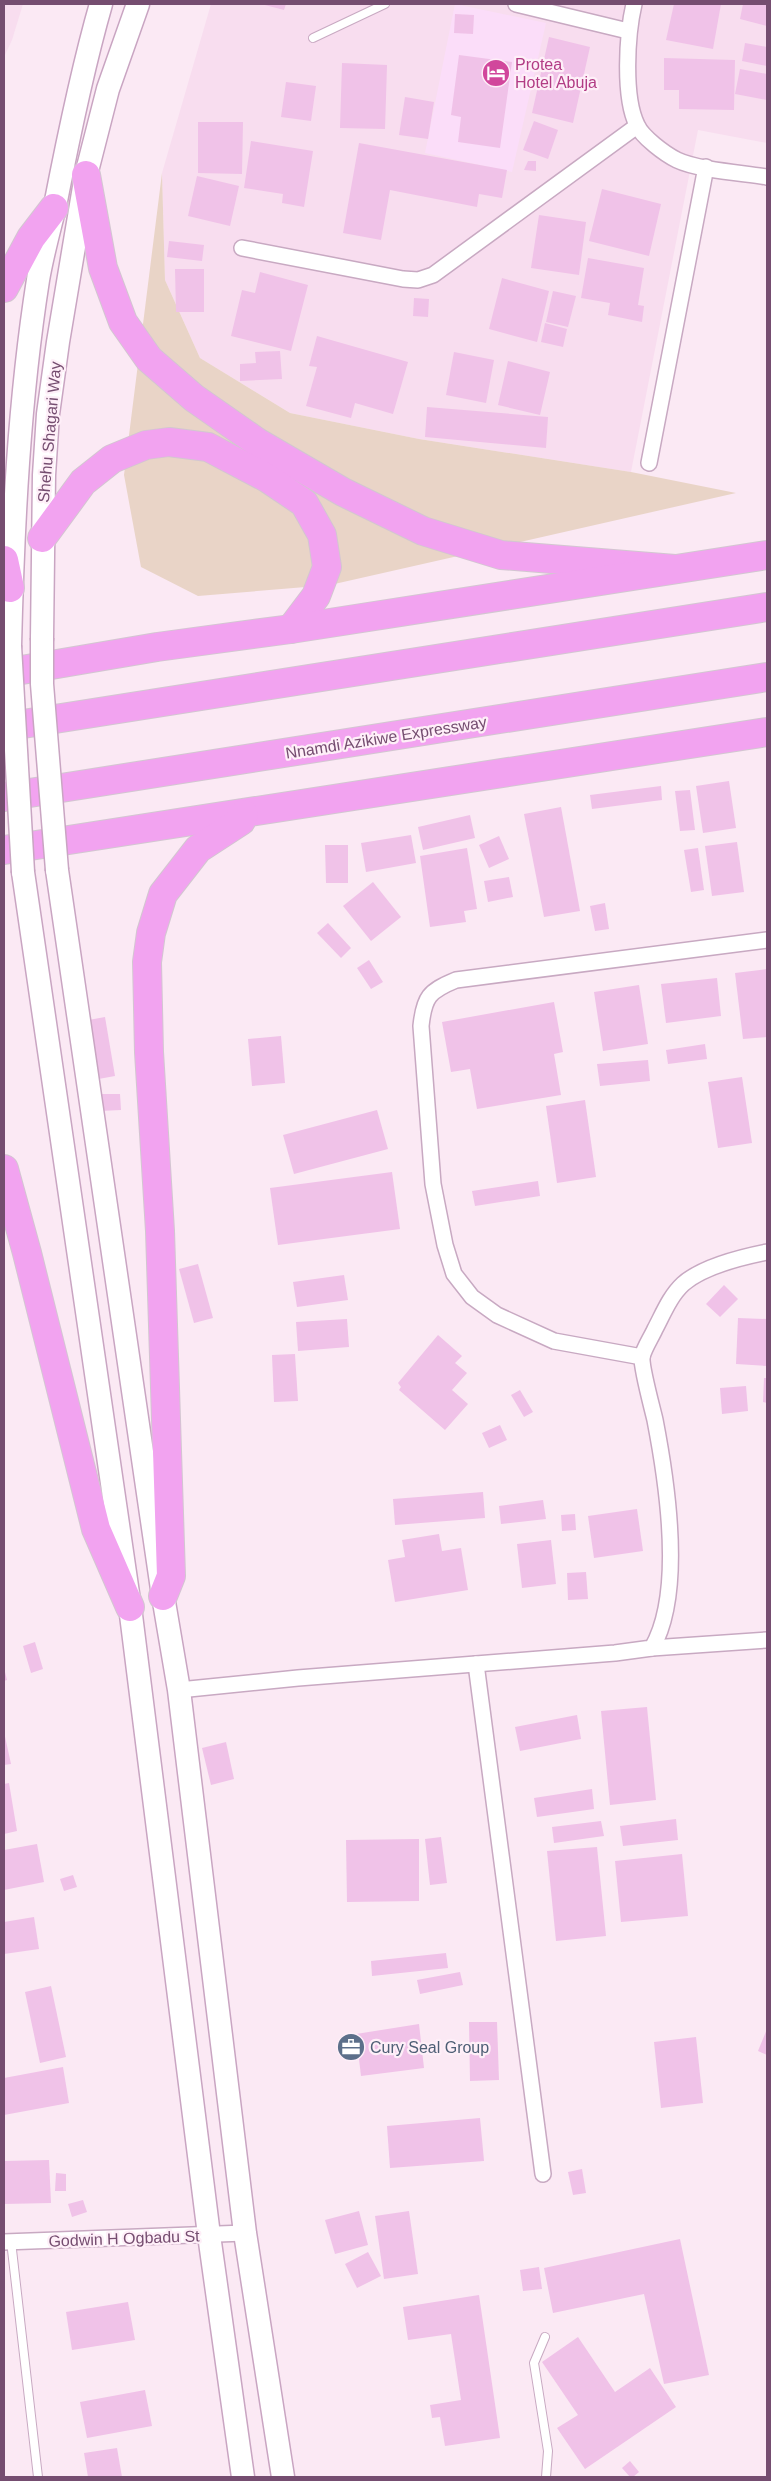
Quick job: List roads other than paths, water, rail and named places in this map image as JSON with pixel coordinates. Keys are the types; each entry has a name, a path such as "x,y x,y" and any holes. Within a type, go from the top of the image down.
{"highway":[{"path":"86,175 103,268 123,322 149,359 194,398 257,442 343,492 423,530 501,555 674,570"},
{"path":"4,288 31,238 54,208"},
{"path":"42,538 84,482 112,460 146,445 169,442 208,447 267,478 304,503 322,535 327,567 316,596 291,629"},
{"path":"4,673 157,647 291,629 767,555"},
{"path":"4,560 10,588"},
{"path":"4,727 767,607"},
{"name":"Nnamdi Azikiwe Expressway","path":"4,797 767,677"},
{"path":"4,850 244,814 380,790 767,732"},
{"path":"163,1596 171,1576 160,1232 149,1052 147,962 150,933 163,894 198,849 241,821 244,814"},
{"path":"4,1169 96,1529 130,1607"}],"main road":[{"name":"Shehu Shagari Way","path":"101,4 70,129 38,279 27,366 10,588 10,646 23,872 130,1607 209,2235 243,2477"},
{"name":"Shehu Shagari Way","path":"138,4 108,89 86,175 58,342 48,414 42,538 42,684 57,870 163,1596 179,1690 245,2234 283,2477"}],"street":[{"path":"516,4 628,31"},
{"path":"634,4 628,31 630,99 637,126 658,147 678,160 706,167 767,177"},
{"path":"242,248 403,279 418,280 433,275 637,126"},
{"path":"649,463 706,167"},
{"path":"642,1357 554,1341 497,1315 472,1297 454,1274 445,1246 433,1184 421,1026 423,1007 429,995 441,986 456,980 767,940"},
{"path":"652,1648 660,1634 670,1584 668,1534 659,1441 642,1357 666,1306 683,1284 701,1272 747,1256 767,1252"},
{"path":"179,1690 652,1648 767,1640"},
{"path":"476,1664 543,2174"},
{"name":"Godwin H Ogbadu St","path":"7,2241 245,2234"}],"lane":[{"path":"313,38 385,4"},
{"path":"7,2241 38,2477"},
{"path":"545,2337 534,2363 548,2451 546,2477"}],"place":[{"name":"Protea Hotel Abuja","path":"496,73"},
{"name":"Cury Seal Group","path":"351,2047"}]}
